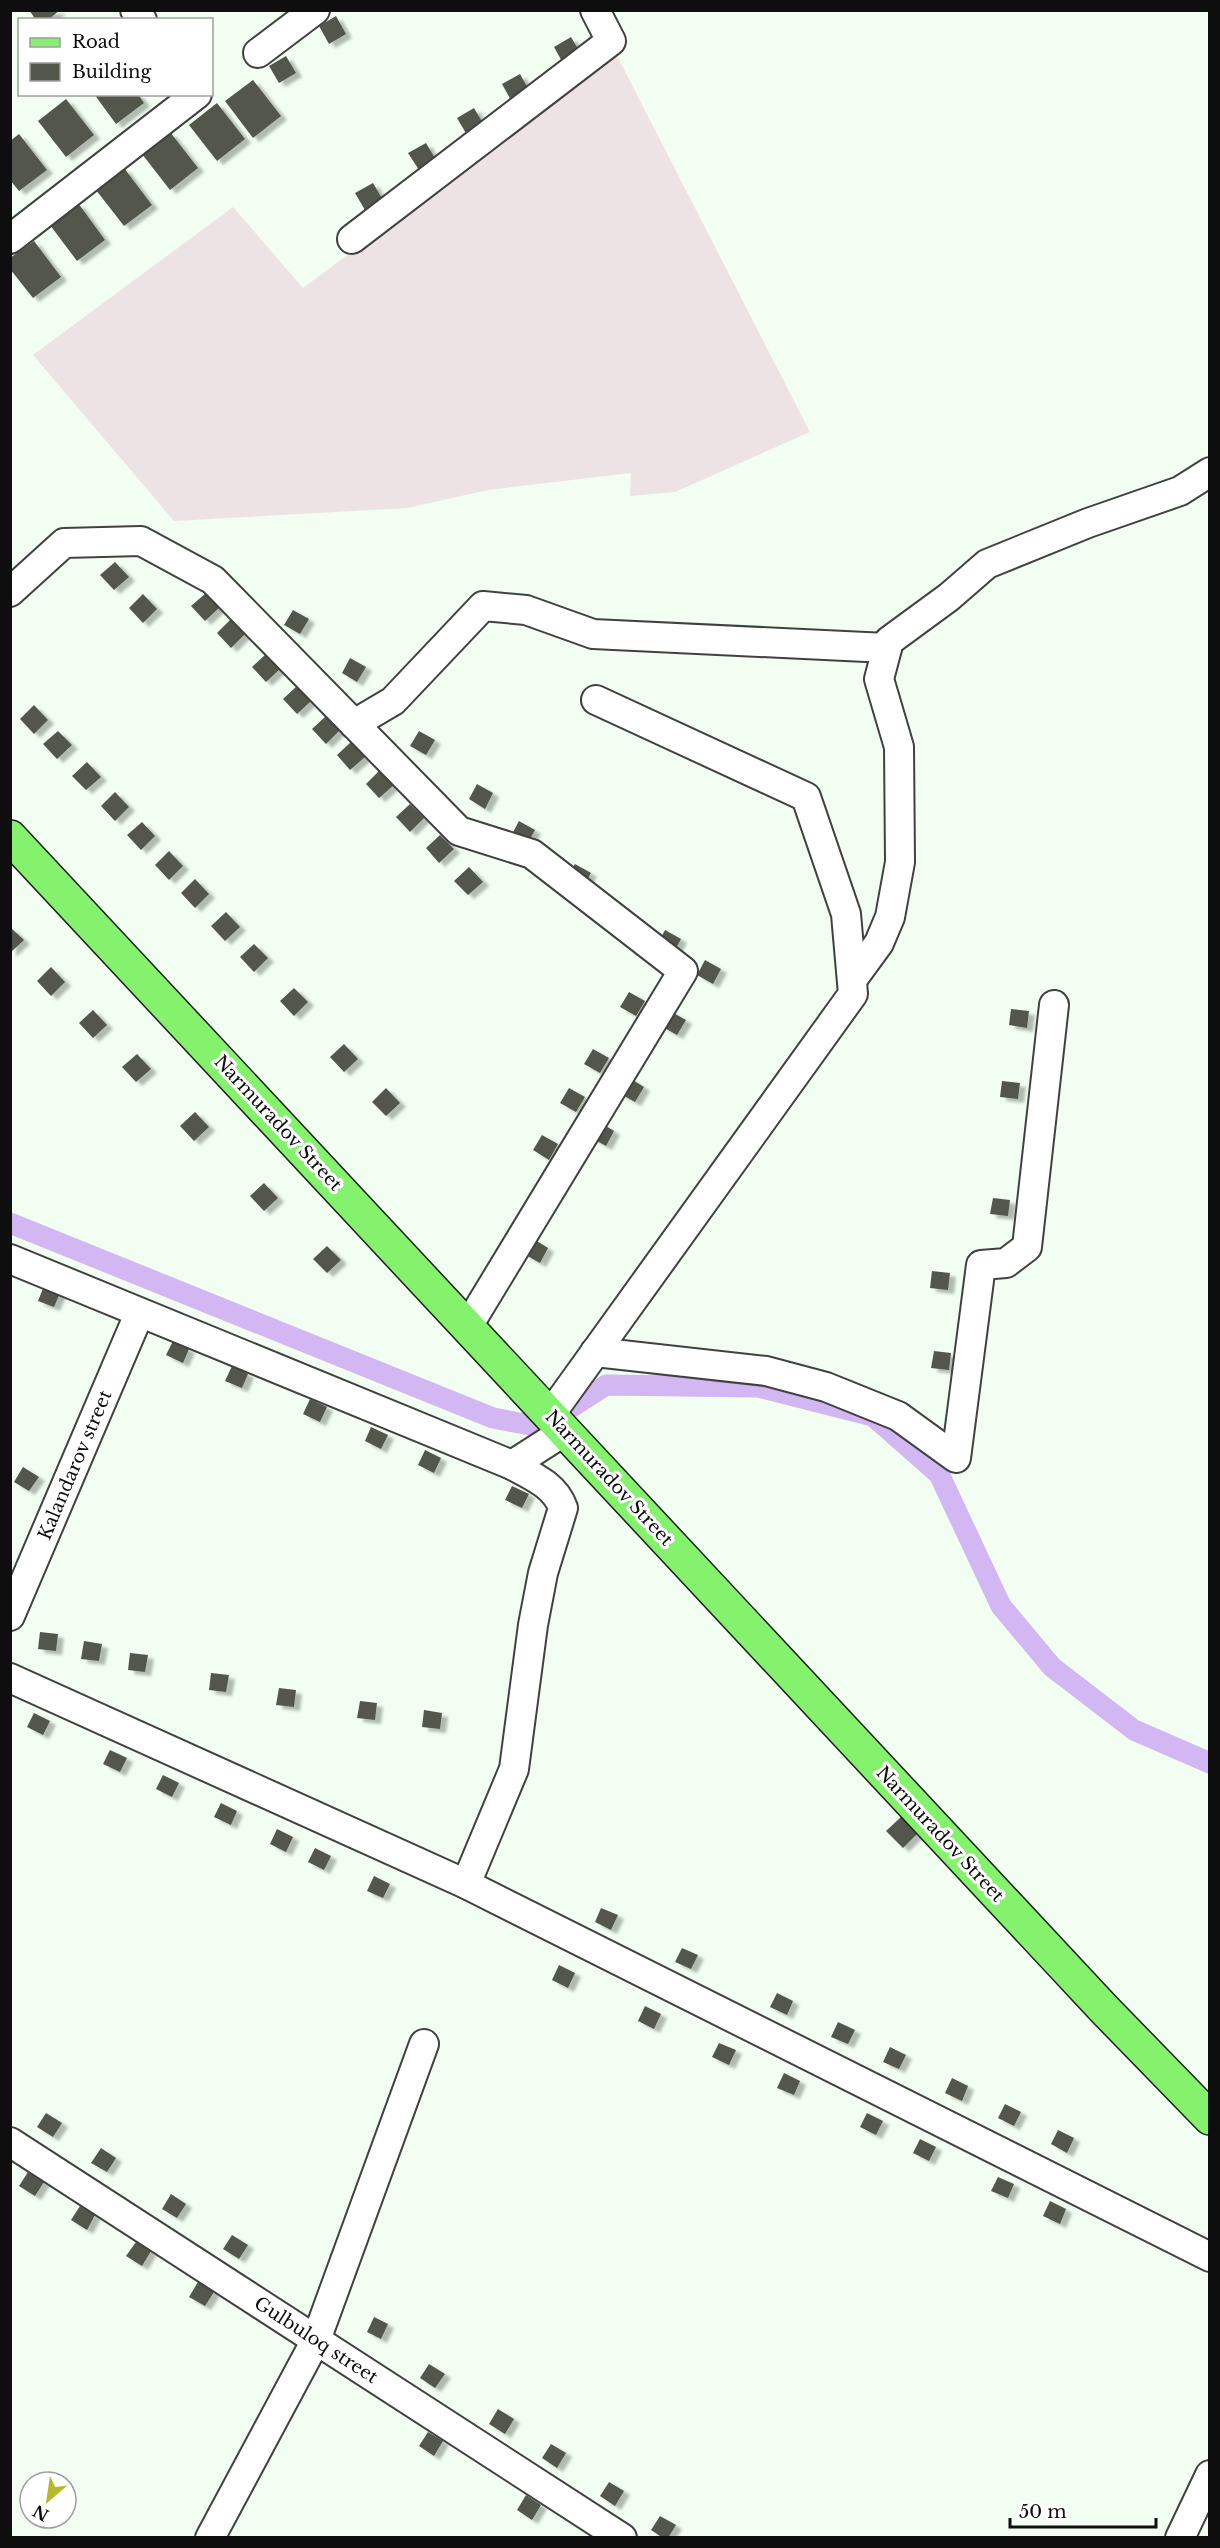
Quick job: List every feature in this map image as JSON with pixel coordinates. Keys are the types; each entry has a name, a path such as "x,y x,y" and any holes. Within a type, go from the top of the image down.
{"main road":[{"name":"Narmuradov Street","path":"10,837 1104,2009 1209,2118"}],"street":[{"path":"258,53 315,10"},
{"path":"352,239 611,41 594,10"},
{"path":"10,239 194,96"},
{"path":"852,980 879,943 890,916 900,862 900,747 879,679 890,640 949,597 987,564 1180,491 1209,472"},
{"path":"10,592 64,543 141,541 213,580 459,831 532,854 683,971 468,1326"},
{"path":"354,724 393,701 483,606 526,610 593,634 887,648"},
{"path":"512,1465 558,1423 595,1352 853,994 846,914 806,797 596,700"},
{"path":"595,1352 766,1371 826,1387 898,1416 956,1458 981,1265 1006,1263 1027,1247 1054,1005"},
{"path":"10,1259 139,1314 512,1465 545,1483 561,1501 563,1508 543,1573 532,1625 513,1769 466,1884"},
{"name":"Kalandarov street","path":"10,1617 139,1314"},
{"path":"10,1678 466,1884 1209,2257"},
{"path":"210,2538 316,2340 424,2044"},
{"name":"Gulbuloq street","path":"10,2142 622,2538"},
{"path":"1180,2538 1209,2475"}],"shaded area":[{"path":"616,54 810,432 675,492 630,496 631,473 488,490 407,508 174,521 33,355 233,207 303,288"}],"building":[{"path":"29,10 60,10 50,18 35,18"},
{"path":"336,16 346,34 329,44 319,26"},
{"path":"571,37 581,54 564,65 554,47"},
{"path":"286,56 296,73 279,83 269,66"},
{"path":"520,74 530,92 512,102 502,84"},
{"path":"253,80 281,116 253,138 225,101"},
{"path":"95,96 139,96 144,103 116,124"},
{"path":"66,99 94,135 66,157 38,121"},
{"path":"217,103 245,139 217,161 189,125"},
{"path":"474,108 484,125 467,135 457,118"},
{"path":"170,132 198,168 170,190 142,154"},
{"path":"19,134 47,170 19,191 10,180 10,141"},
{"path":"426,143 436,160 419,170 408,153"},
{"path":"124,168 152,205 124,226 96,190"},
{"path":"373,183 383,200 365,210 355,193"},
{"path":"78,203 105,240 77,261 50,225"},
{"path":"34,241 61,277 33,298 10,269 10,258"},
{"path":"115,562 129,577 114,590 100,575"},
{"path":"206,593 220,607 205,621 191,606"},
{"path":"143,594 157,609 143,623 129,608"},
{"path":"293,610 309,619 300,634 284,625"},
{"path":"231,619 245,634 231,648 217,633"},
{"path":"266,654 280,669 266,682 252,667"},
{"path":"350,658 366,667 357,682 342,673"},
{"path":"297,686 311,701 297,714 283,699"},
{"path":"34,705 48,720 34,734 20,719"},
{"path":"326,716 340,730 326,744 312,729"},
{"path":"58,731 72,745 57,759 43,744"},
{"path":"419,731 435,740 426,755 410,746"},
{"path":"351,742 365,757 350,770 337,755"},
{"path":"87,762 101,777 86,790 72,776"},
{"path":"380,770 394,785 379,798 366,784"},
{"path":"477,784 493,793 485,809 469,799"},
{"path":"115,792 129,807 115,821 101,806"},
{"path":"410,804 424,818 410,832 396,817"},
{"path":"519,821 535,830 526,846 511,836"},
{"path":"142,822 155,836 141,850 127,835"},
{"path":"440,835 454,849 439,863 426,848"},
{"path":"169,851 183,866 169,880 155,865"},
{"path":"575,864 591,873 582,888 566,879"},
{"path":"469,867 483,882 468,895 454,881"},
{"path":"195,879 209,894 195,908 181,893"},
{"path":"226,912 240,927 225,941 211,926"},
{"path":"10,927 24,940 10,953"},
{"path":"665,930 681,939 673,954 657,945"},
{"path":"254,944 268,958 254,972 240,957"},
{"path":"705,960 721,969 713,984 697,975"},
{"path":"51,967 65,982 51,996 37,981"},
{"path":"294,988 308,1002 294,1016 280,1001"},
{"path":"629,992 645,1001 636,1016 620,1007"},
{"path":"1011,1009 1029,1011 1027,1028 1009,1025"},
{"path":"93,1010 107,1025 93,1038 79,1023"},
{"path":"670,1011 686,1020 677,1035 661,1026"},
{"path":"344,1044 358,1059 344,1072 330,1057"},
{"path":"593,1049 609,1058 600,1073 584,1064"},
{"path":"137,1054 151,1069 136,1082 122,1067"},
{"path":"628,1077 644,1087 635,1102 619,1093"},
{"path":"1002,1081 1020,1083 1018,1099 1000,1097"},
{"path":"386,1088 400,1103 386,1116 372,1102"},
{"path":"569,1088 585,1097 576,1112 560,1103"},
{"path":"195,1112 209,1127 194,1141 180,1126"},
{"path":"599,1122 614,1131 606,1146 590,1137"},
{"path":"542,1135 558,1144 549,1160 533,1150"},
{"path":"264,1183 278,1198 264,1211 250,1196"},
{"path":"993,1198 1010,1200 1008,1216 990,1214"},
{"path":"532,1238 548,1248 540,1263 524,1254"},
{"path":"327,1246 341,1260 327,1273 313,1259"},
{"path":"932,1271 950,1273 948,1290 930,1288"},
{"path":"44,1286 60,1293 54,1307 38,1301"},
{"path":"173,1341 189,1349 183,1363 166,1355"},
{"path":"934,1351 951,1353 949,1370 931,1368"},
{"path":"232,1366 248,1374 242,1388 225,1381"},
{"path":"310,1399 327,1407 320,1422 303,1414"},
{"path":"371,1427 388,1435 381,1449 365,1441"},
{"path":"425,1450 441,1458 434,1473 418,1465"},
{"path":"23,1467 39,1477 29,1491 14,1482"},
{"path":"512,1486 529,1494 522,1508 505,1500"},
{"path":"40,1632 58,1634 56,1651 38,1649"},
{"path":"84,1641 102,1644 99,1661 81,1659"},
{"path":"130,1653 148,1655 145,1672 128,1670"},
{"path":"211,1673 229,1675 226,1692 209,1690"},
{"path":"279,1688 296,1690 294,1707 276,1705"},
{"path":"360,1701 377,1703 375,1720 357,1718"},
{"path":"424,1710 442,1713 440,1729 422,1727"},
{"path":"34,1713 50,1721 43,1735 27,1727"},
{"path":"110,1750 127,1758 120,1772 103,1764"},
{"path":"163,1775 179,1783 172,1797 156,1789"},
{"path":"221,1803 237,1811 231,1825 214,1817"},
{"path":"901,1817 917,1834 903,1848 886,1831"},
{"path":"277,1829 293,1837 286,1852 270,1844"},
{"path":"315,1848 331,1856 324,1870 308,1862"},
{"path":"374,1876 390,1884 383,1898 367,1891"},
{"path":"601,1908 618,1915 611,1930 595,1922"},
{"path":"682,1948 698,1955 691,1969 675,1962"},
{"path":"559,1965 575,1973 568,1988 552,1980"},
{"path":"777,1993 793,2001 787,2015 770,2007"},
{"path":"645,2006 661,2014 654,2029 638,2021"},
{"path":"838,2022 855,2030 848,2044 831,2037"},
{"path":"719,2043 736,2050 729,2065 712,2057"},
{"path":"890,2047 906,2055 899,2069 883,2062"},
{"path":"784,2073 800,2081 794,2095 777,2088"},
{"path":"952,2078 968,2086 962,2101 945,2093"},
{"path":"1005,2104 1021,2112 1014,2126 998,2118"},
{"path":"46,2113 62,2123 53,2137 37,2127"},
{"path":"867,2113 883,2121 876,2135 860,2127"},
{"path":"1058,2130 1074,2138 1067,2153 1051,2144"},
{"path":"920,2139 936,2147 929,2161 913,2153"},
{"path":"101,2148 116,2158 107,2172 91,2163"},
{"path":"28,2172 44,2182 35,2196 19,2186"},
{"path":"998,2177 1014,2184 1008,2198 991,2191"},
{"path":"171,2194 186,2204 177,2218 162,2209"},
{"path":"1050,2201 1066,2209 1060,2224 1043,2216"},
{"path":"80,2206 95,2215 87,2230 71,2220"},
{"path":"232,2235 248,2245 239,2259 223,2249"},
{"path":"136,2242 151,2251 142,2266 126,2256"},
{"path":"198,2282 214,2292 205,2306 189,2297"},
{"path":"374,2317 388,2324 381,2339 367,2332"},
{"path":"429,2364 445,2374 435,2388 420,2378"},
{"path":"498,2409 514,2419 505,2434 489,2424"},
{"path":"428,2432 443,2441 434,2456 419,2446"},
{"path":"551,2444 566,2453 557,2468 542,2458"},
{"path":"609,2482 624,2491 615,2506 600,2496"},
{"path":"526,2495 541,2505 532,2520 517,2510"},
{"path":"660,2516 676,2525 668,2538 663,2538 651,2530"}],"waterway":[{"path":"10,1223 493,1418 530,1425"},
{"path":"569,1409 606,1385 758,1387 873,1416 939,1474 1001,1606 1052,1667 1134,1730 1210,1763"}]}
